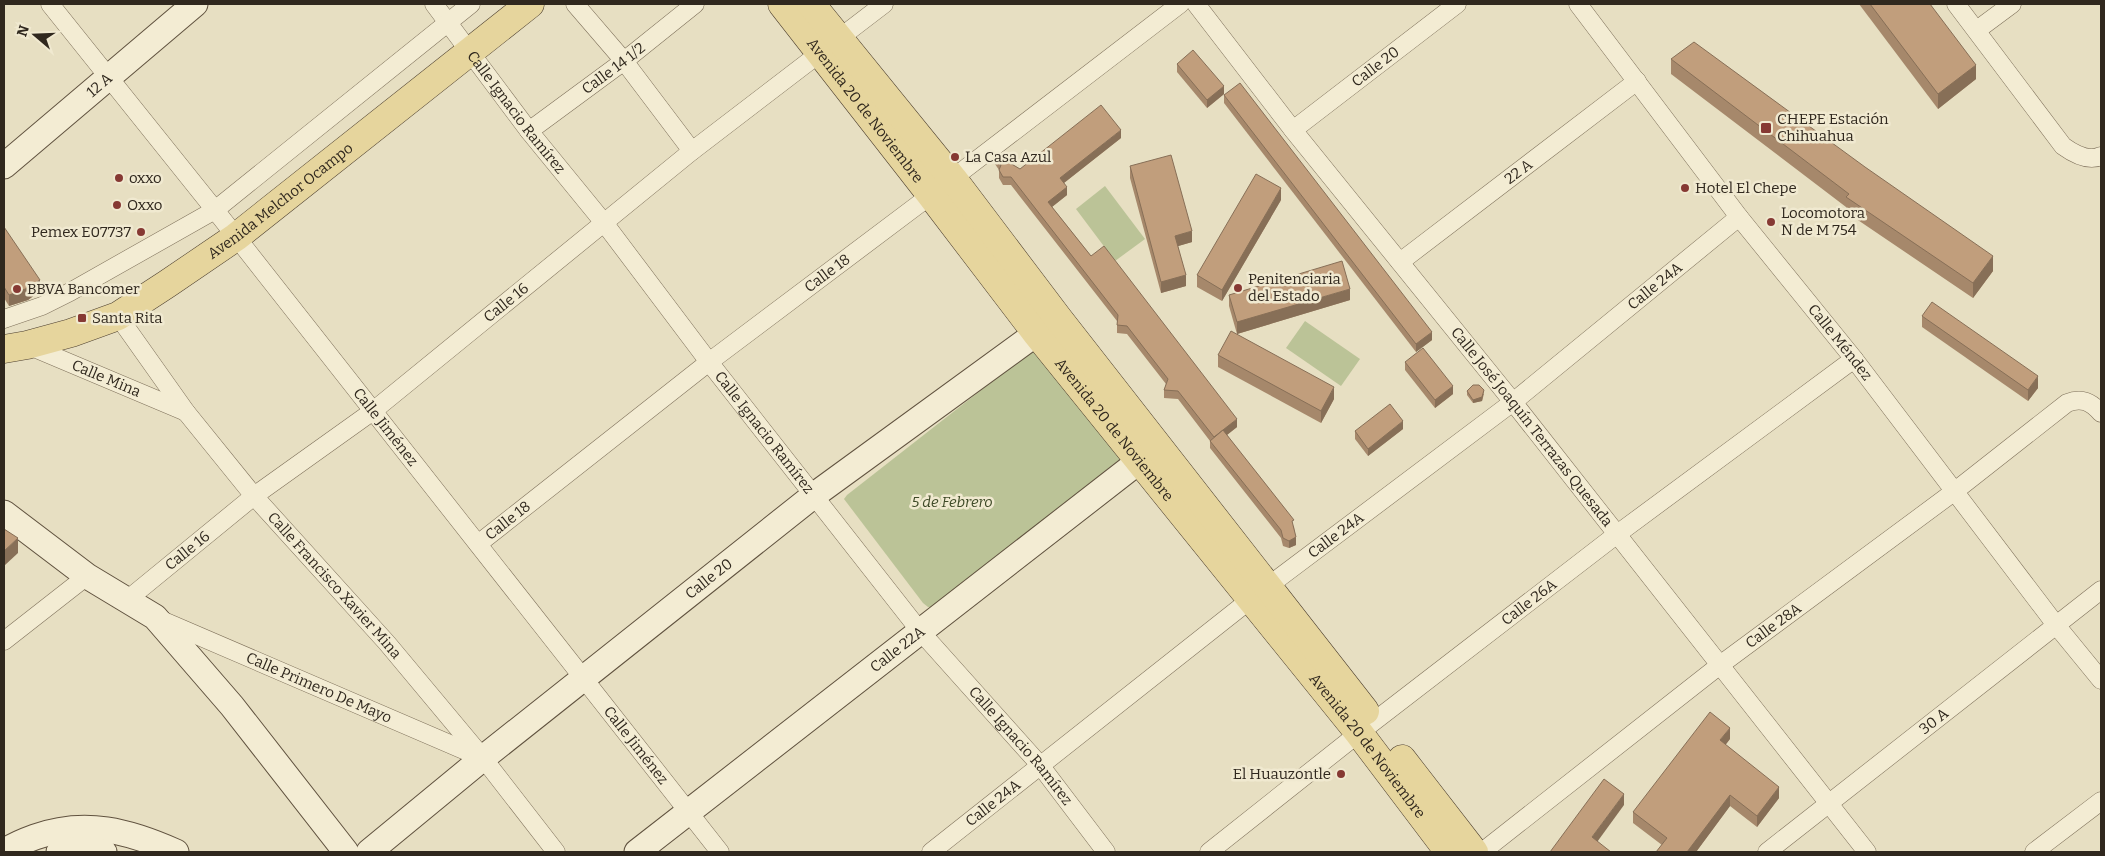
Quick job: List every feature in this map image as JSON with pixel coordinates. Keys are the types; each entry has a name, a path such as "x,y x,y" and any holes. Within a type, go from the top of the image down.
{"main road":[{"name":"12 A","path":"4,166 195,4"},
{"name":"Avenida Melchor Ocampo","path":"16,347 71,333 118,316 236,237 530,4"},
{"name":"Avenida 20 de Noviembre","path":"782,4 830,46 953,179 1058,318 1149,454"},
{"name":"Avenida 20 de Noviembre","path":"811,4 830,46 932,195 1036,334 1149,454 1366,728 1474,852"},
{"name":"Calle 20","path":"368,852 483,758 813,496 1058,318"},
{"name":"Calle 22A","path":"637,852 1149,454"},
{"name":"Calle Primero De Mayo","path":"4,513 87,576 155,618 232,706 346,852"},
{"name":"Avenida 20 de Noviembre","path":"1366,728 1449,852"},
{"path":"4,852 12,846 52,831 78,828 103,830 142,837 176,852"},
{"path":"60,852 75,850 104,852"}],"street":[{"name":"Calle Jiménez","path":"50,4 216,210 688,814 720,852"},
{"name":"Calle Ignacio Ramírez","path":"434,4 529,131 605,224 813,496 920,631 1040,765 1106,852"},
{"path":"5,317 42,306 70,292 216,210 471,4"},
{"path":"575,4 624,60 692,151"},
{"name":"Calle 14 1/2","path":"529,131 695,4"},
{"name":"Calle 16","path":"127,600 254,496 373,411 605,224 692,151 884,4"},
{"name":"Calle 18","path":"478,544 709,362 932,195 1180,4"},
{"name":"Calle José Joaquín Terrazas Quesada","path":"1196,4 1293,130 1513,402 1867,852"},
{"name":"Calle 20","path":"1293,130 1457,4"},
{"name":"Calle Méndez","path":"1578,4 1739,218 1854,359 2056,625 2101,680"},
{"path":"1956,4 2068,150 2077,155 2092,158 2101,156"},
{"path":"1977,30 2012,4"},
{"name":"22 A","path":"1400,262 1637,81"},
{"name":"Calle 24A","path":"931,852 1260,593 1513,402 1739,218"},
{"name":"Calle Francisco Xavier Mina","path":"118,316 186,412 254,496 387,643 483,758 556,852"},
{"name":"Calle Mina","path":"16,347 186,412"},
{"name":"Calle 26A","path":"1210,852 1366,728 1616,535 1854,359"},
{"name":"Calle 28A","path":"1482,852 1720,665 1955,491 2067,403 2086,400 2093,404 2101,414"},
{"path":"4,641 87,576"},
{"name":"30 A","path":"1767,852 2101,590"},
{"name":"Calle Primero De Mayo","path":"155,618 483,758"},
{"path":"2034,852 2101,801"}],"green space":[{"path":"1105,186 1145,239 1115,261 1076,209"},
{"path":"1305,321 1360,359 1341,386 1286,348"},
{"name":"5 de Febrero","path":"1036,349 1120,459 933,607 928,607 844,499 1031,351"}],"building":[{"path":"1870,4 1930,4 1976,65 1938,94"},
{"path":"1694,42 1865,167 1993,256 1973,283 1846,197 1849,194 1671,59"},
{"path":"1193,50 1224,86 1207,100 1177,64"},
{"path":"1240,83 1432,332 1416,344 1224,95"},
{"path":"1101,105 1121,130 1060,178 1067,187 1048,202 1091,256 1104,246 1237,419 1214,437 1178,391 1164,390 1168,379 1127,326 1117,325 1118,315 1011,177 1003,177 999,170 1001,165 993,153 1020,169"},
{"path":"1171,155 1192,231 1175,236 1186,275 1161,282 1130,166"},
{"path":"1256,174 1281,188 1222,290 1197,275"},
{"path":"4,227 40,280 28,288 9,295 4,287"},
{"path":"1342,261 1350,289 1237,322 1229,295"},
{"path":"1932,302 2038,376 2028,390 1922,316"},
{"path":"1231,331 1334,387 1321,411 1218,355"},
{"path":"1423,348 1453,386 1435,400 1405,362"},
{"path":"1473,385 1479,385 1484,390 1482,397 1473,400 1467,391"},
{"path":"1390,404 1403,421 1368,449 1355,431"},
{"path":"1223,430 1294,520 1292,521 1296,537 1289,541 1283,538 1281,530 1210,441"},
{"path":"4,529 18,538 4,551"},
{"path":"1710,712 1730,728 1720,740 1779,787 1757,816 1730,795 1687,852 1656,852 1667,838 1633,812"},
{"path":"1604,779 1624,794 1592,837 1611,852 1550,852"}],"place":[{"name":"CHEPE Estación Chihuahua","path":"1766,128"},
{"name":"La Casa Azul","path":"955,157"},
{"name":"oxxo","path":"119,178"},
{"name":"Hotel El Chepe","path":"1685,188"},
{"name":"Oxxo","path":"117,205"},
{"name":"Locomotora N de M 754","path":"1771,222"},
{"name":"Pemex E07737","path":"141,232"},
{"name":"Penitenciaria del Estado","path":"1238,288"},
{"name":"BBVA Bancomer","path":"17,289"},
{"name":"Santa Rita","path":"82,318"},
{"name":"El Huauzontle","path":"1341,774"}]}
